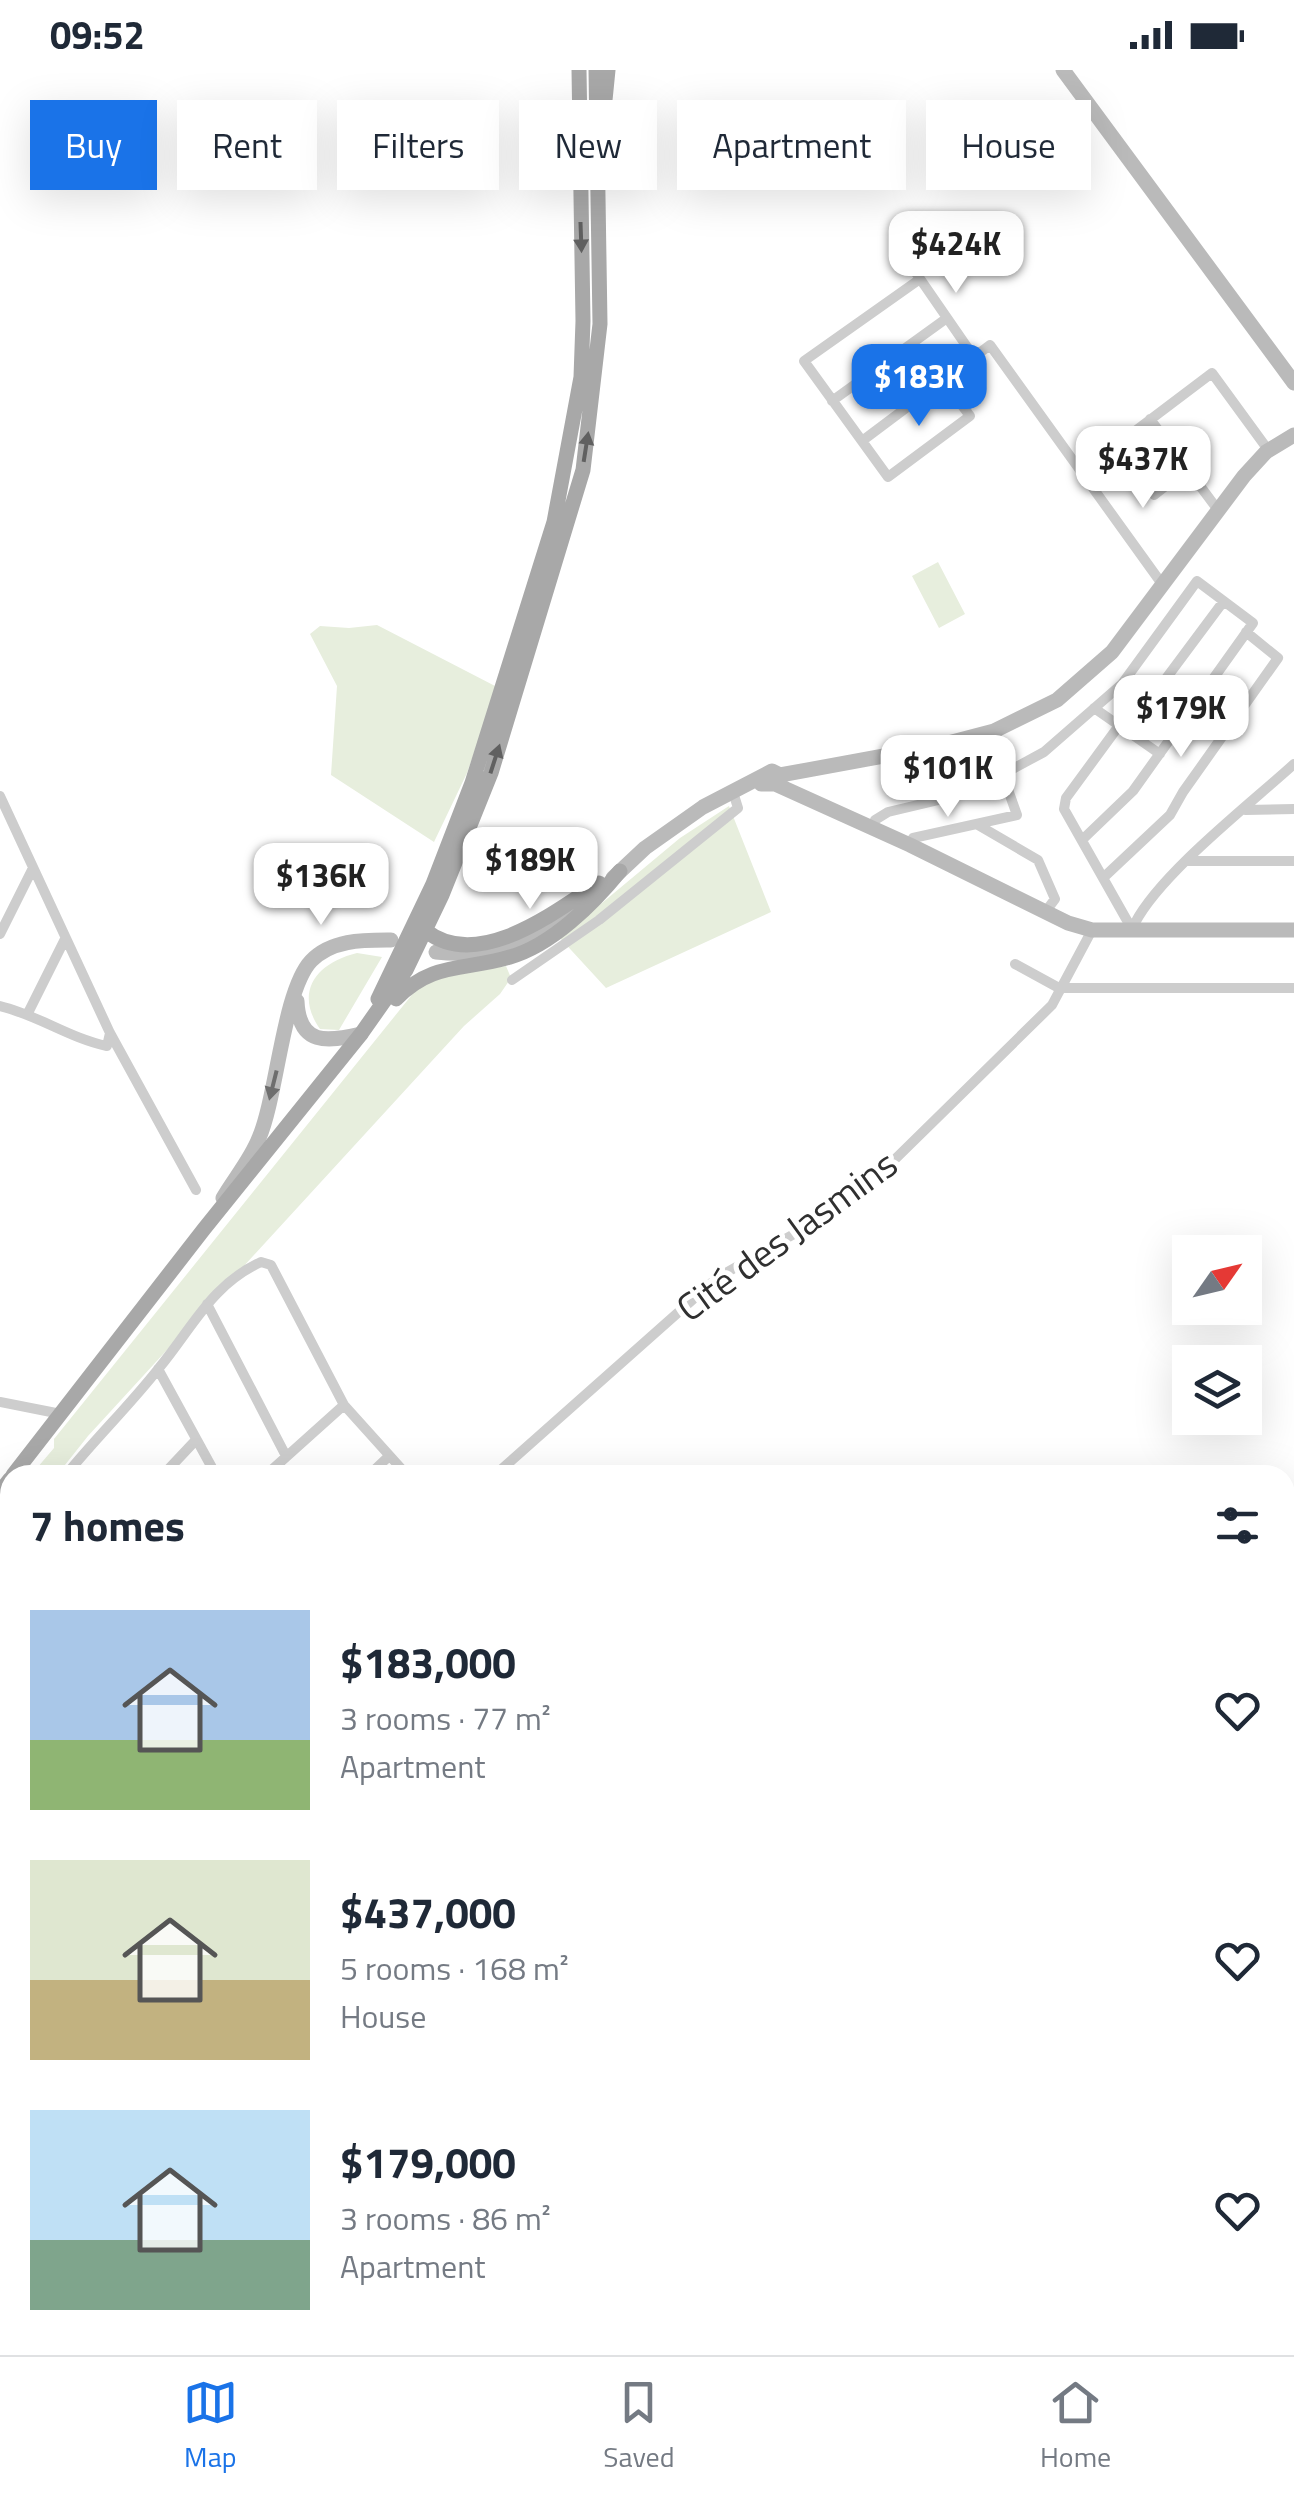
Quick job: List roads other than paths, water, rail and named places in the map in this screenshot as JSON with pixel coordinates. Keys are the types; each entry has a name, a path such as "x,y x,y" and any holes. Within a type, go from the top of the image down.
{"main road":[{"path":"362,1034 434,884 477,766 554,522 581,377 584,321 579,70"},
{"path":"596,70 597,100"},
{"path":"605,100 608,70"},
{"path":"1063,70 1294,383"},
{"path":"22,1465 204,1229 362,1034 406,970 426,931 491,773 583,470 600,324 598,190"},
{"path":"436,952 472,954 517,944 556,921 678,824 733,792 774,779 934,747 996,730 1057,700 1112,652 1218,510 1268,451 1294,435"},
{"path":"774,779 875,820 1049,907 1088,922 1294,921"},
{"path":"774,779 1068,923 1092,930 1294,930"},
{"path":"296,990 300,1021 312,1035 332,1041 362,1034 406,988 422,977 442,969 512,957 541,942 620,872"},
{"path":"426,931 438,940 461,944 509,936 620,872"},
{"path":"204,1229 260,1138 296,990 311,961 335,946 357,940 392,940"}],"street":[{"path":"905,256 974,357"},
{"path":"920,279 804,360 888,477 970,416 944,380"},
{"path":"832,401 947,318"},
{"path":"862,441 990,345 1162,584"},
{"path":"1081,472 1212,373 1268,451"},
{"path":"1150,420 1218,510"},
{"path":"1115,446 1154,495 1187,469"},
{"path":"1082,840 1133,791 1252,623 1176,566"},
{"path":"875,820 888,812 1005,779 1044,752 1122,684 1197,581"},
{"path":"1147,704 1223,602"},
{"path":"1103,878 1170,815 1182,792 1278,658 1246,632"},
{"path":"1122,684 1180,726"},
{"path":"1094,708 1160,754"},
{"path":"1118,727 1064,801 1064,813 1116,906 1132,924 1188,861 1294,764"},
{"path":"913,838 1016,815 996,730"},
{"path":"512,980 599,920 728,818 738,808 733,792"},
{"path":"0,796 110,1034 196,1190"},
{"path":"1244,810 1294,809"},
{"path":"977,825 1038,860 1055,899 1049,907"},
{"path":"1188,861 1294,861"},
{"path":"0,934 33,868"},
{"path":"1111,924 1116,906"},
{"name":"Cité des Jasmins","path":"506,1465 717,1278 808,1226 884,1170 1043,1014 1092,930"},
{"path":"28,1012 64,939"},
{"path":"1016,964 1060,988 1294,988"},
{"path":"0,1006 28,1012 79,1040 108,1046 110,1034"},
{"path":"75,1465 234,1274 261,1262 271,1265 344,1405 398,1465"},
{"path":"207,1304 286,1456"},
{"path":"158,1369 210,1465"},
{"path":"0,1402 62,1414"},
{"path":"277,1465 344,1405"},
{"path":"172,1465 194,1441"},
{"path":"380,1465 389,1456"}]}
